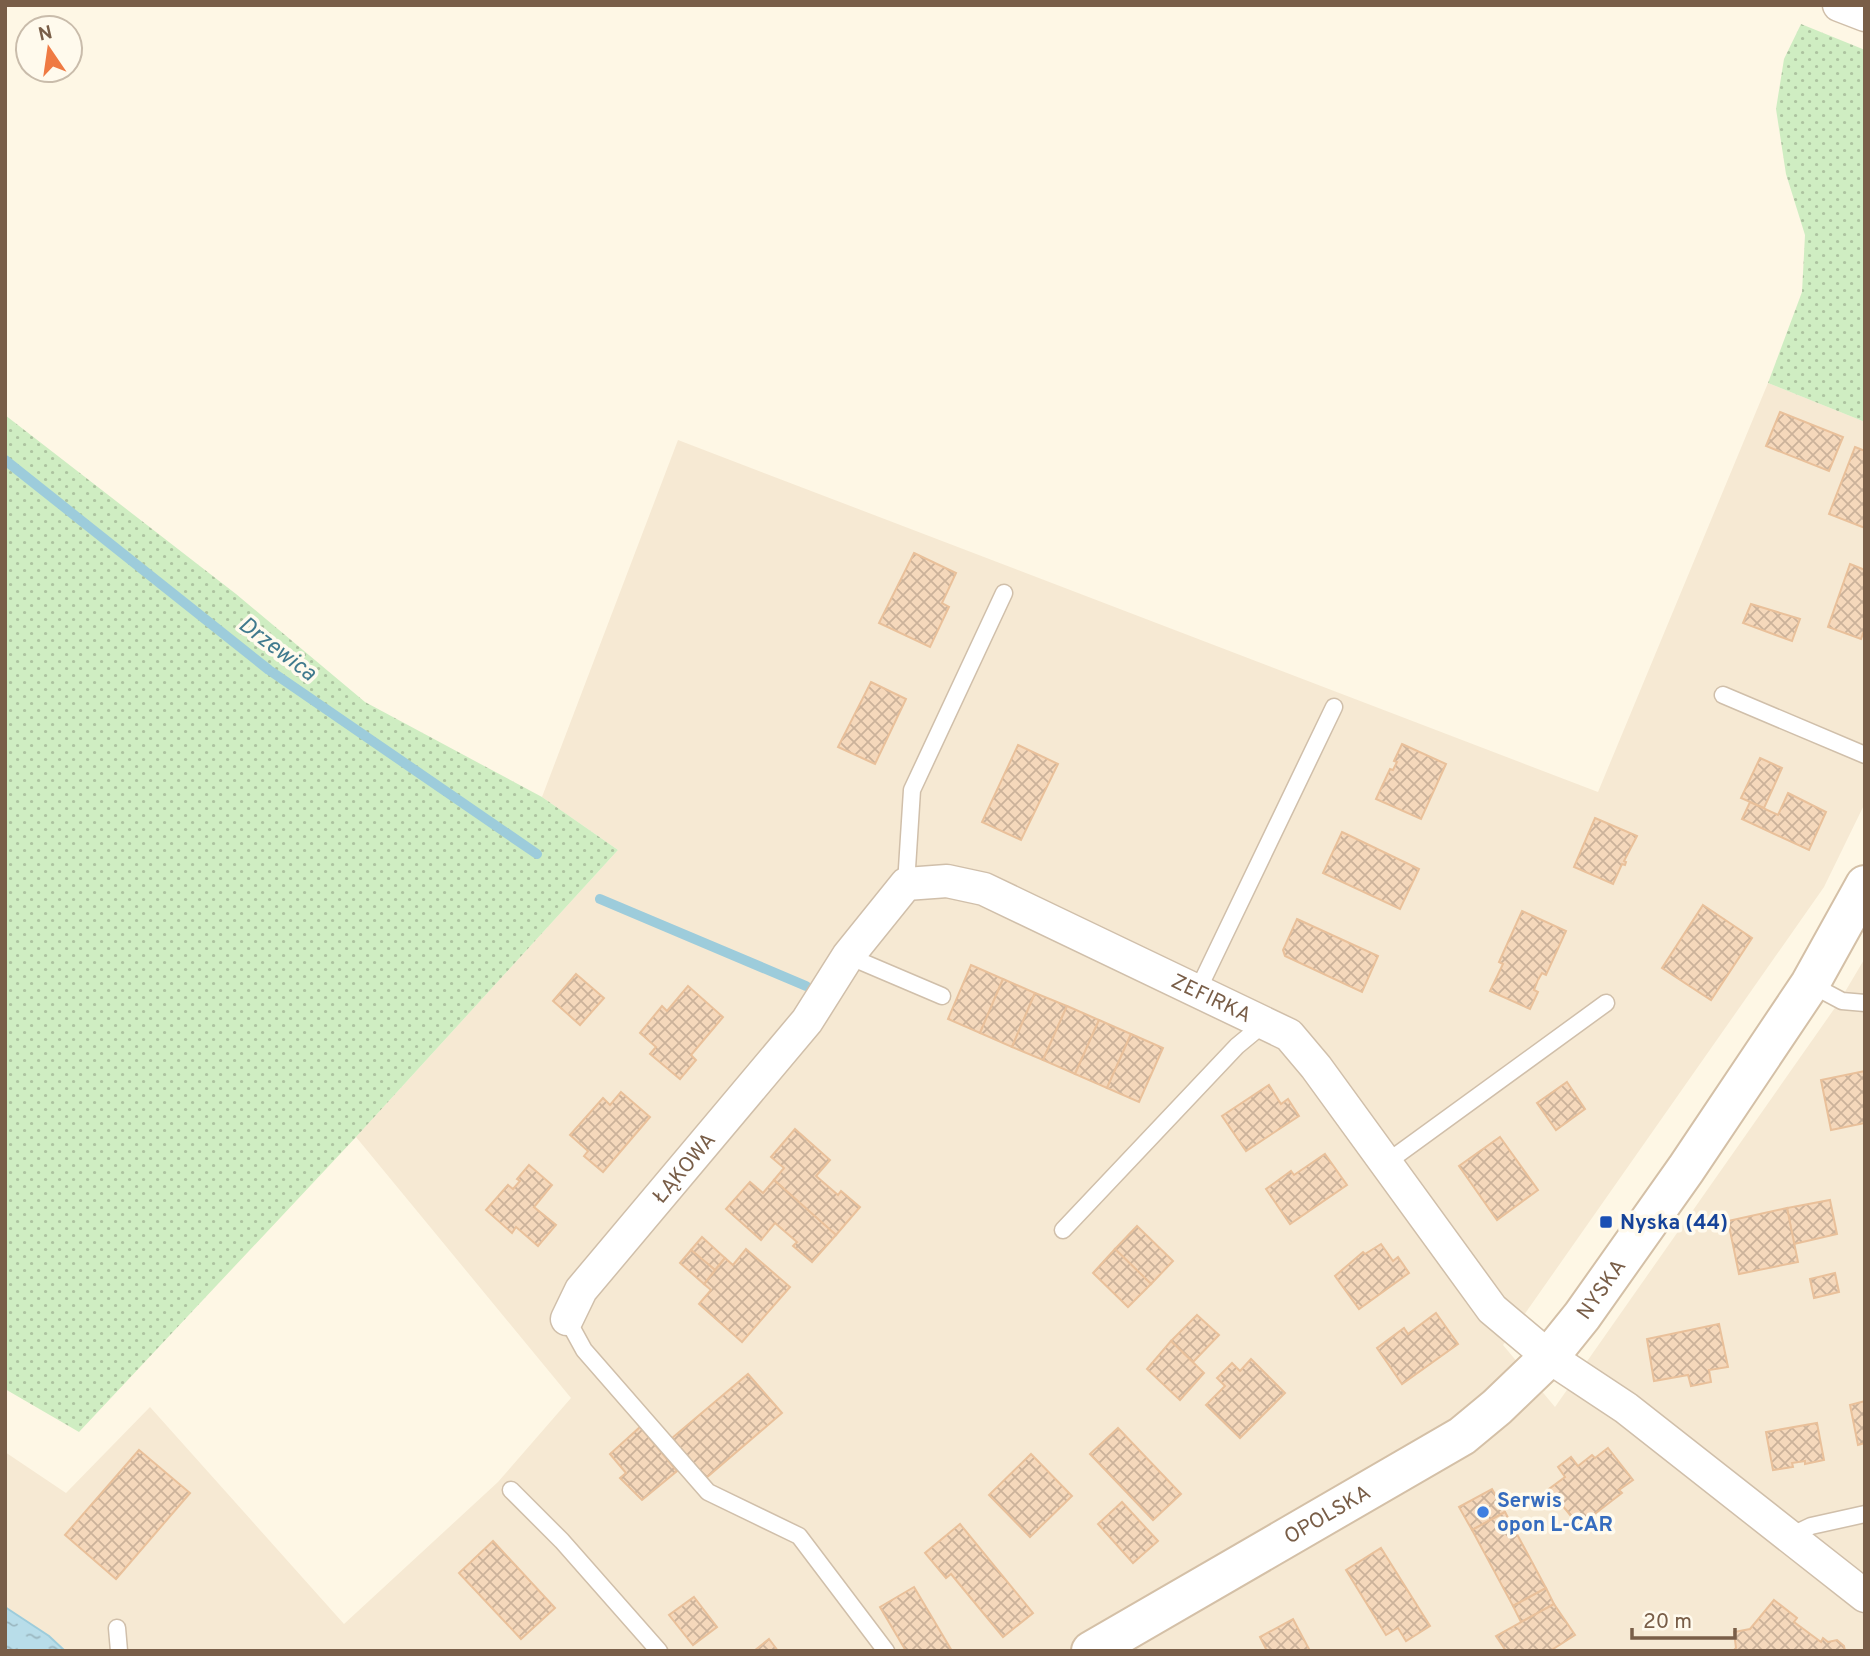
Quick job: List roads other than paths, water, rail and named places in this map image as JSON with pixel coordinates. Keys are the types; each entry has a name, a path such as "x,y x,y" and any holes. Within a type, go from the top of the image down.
{"street":[{"path":"1839,5 1865,15"},
{"name":"ZEFIRKA","path":"906,884 947,881 984,889 1289,1035 1316,1067 1492,1309 1549,1357"},
{"path":"848,956 906,884"},
{"name":"NYSKA","path":"1549,1357 1625,1258 1810,984 1865,885"},
{"name":"ŁĄKOWA","path":"567,1319 581,1290 807,1021 848,956"},
{"path":"1549,1357 1626,1408 1865,1595"},
{"name":"OPOLSKA","path":"1091,1651 1462,1436 1549,1357"}],"lane":[{"path":"906,884 912,790 1004,593"},
{"path":"1723,695 1865,755"},
{"path":"1197,992 1334,707"},
{"path":"848,956 942,996"},
{"path":"1810,984 1842,1001 1865,1003"},
{"path":"1386,1163 1606,1003"},
{"path":"1063,1230 1237,1046 1266,1023"},
{"path":"567,1319 584,1350 708,1492 799,1535 886,1651"},
{"path":"511,1490 562,1541 659,1651"},
{"path":"1788,1537 1811,1527 1865,1514"},
{"path":"117,1628 119,1651"}],"water":[{"path":"5,1607 49,1636 65,1651 5,1651"}],"waterway":[{"name":"Drzewica","path":"5,460 269,670 537,854"},
{"name":"Drzewica","path":"600,899 806,986"}],"place":[{"name":"Nyska (44)","path":"1606,1222"},
{"name":"Serwis opon L-CAR","path":"1483,1512"}]}
